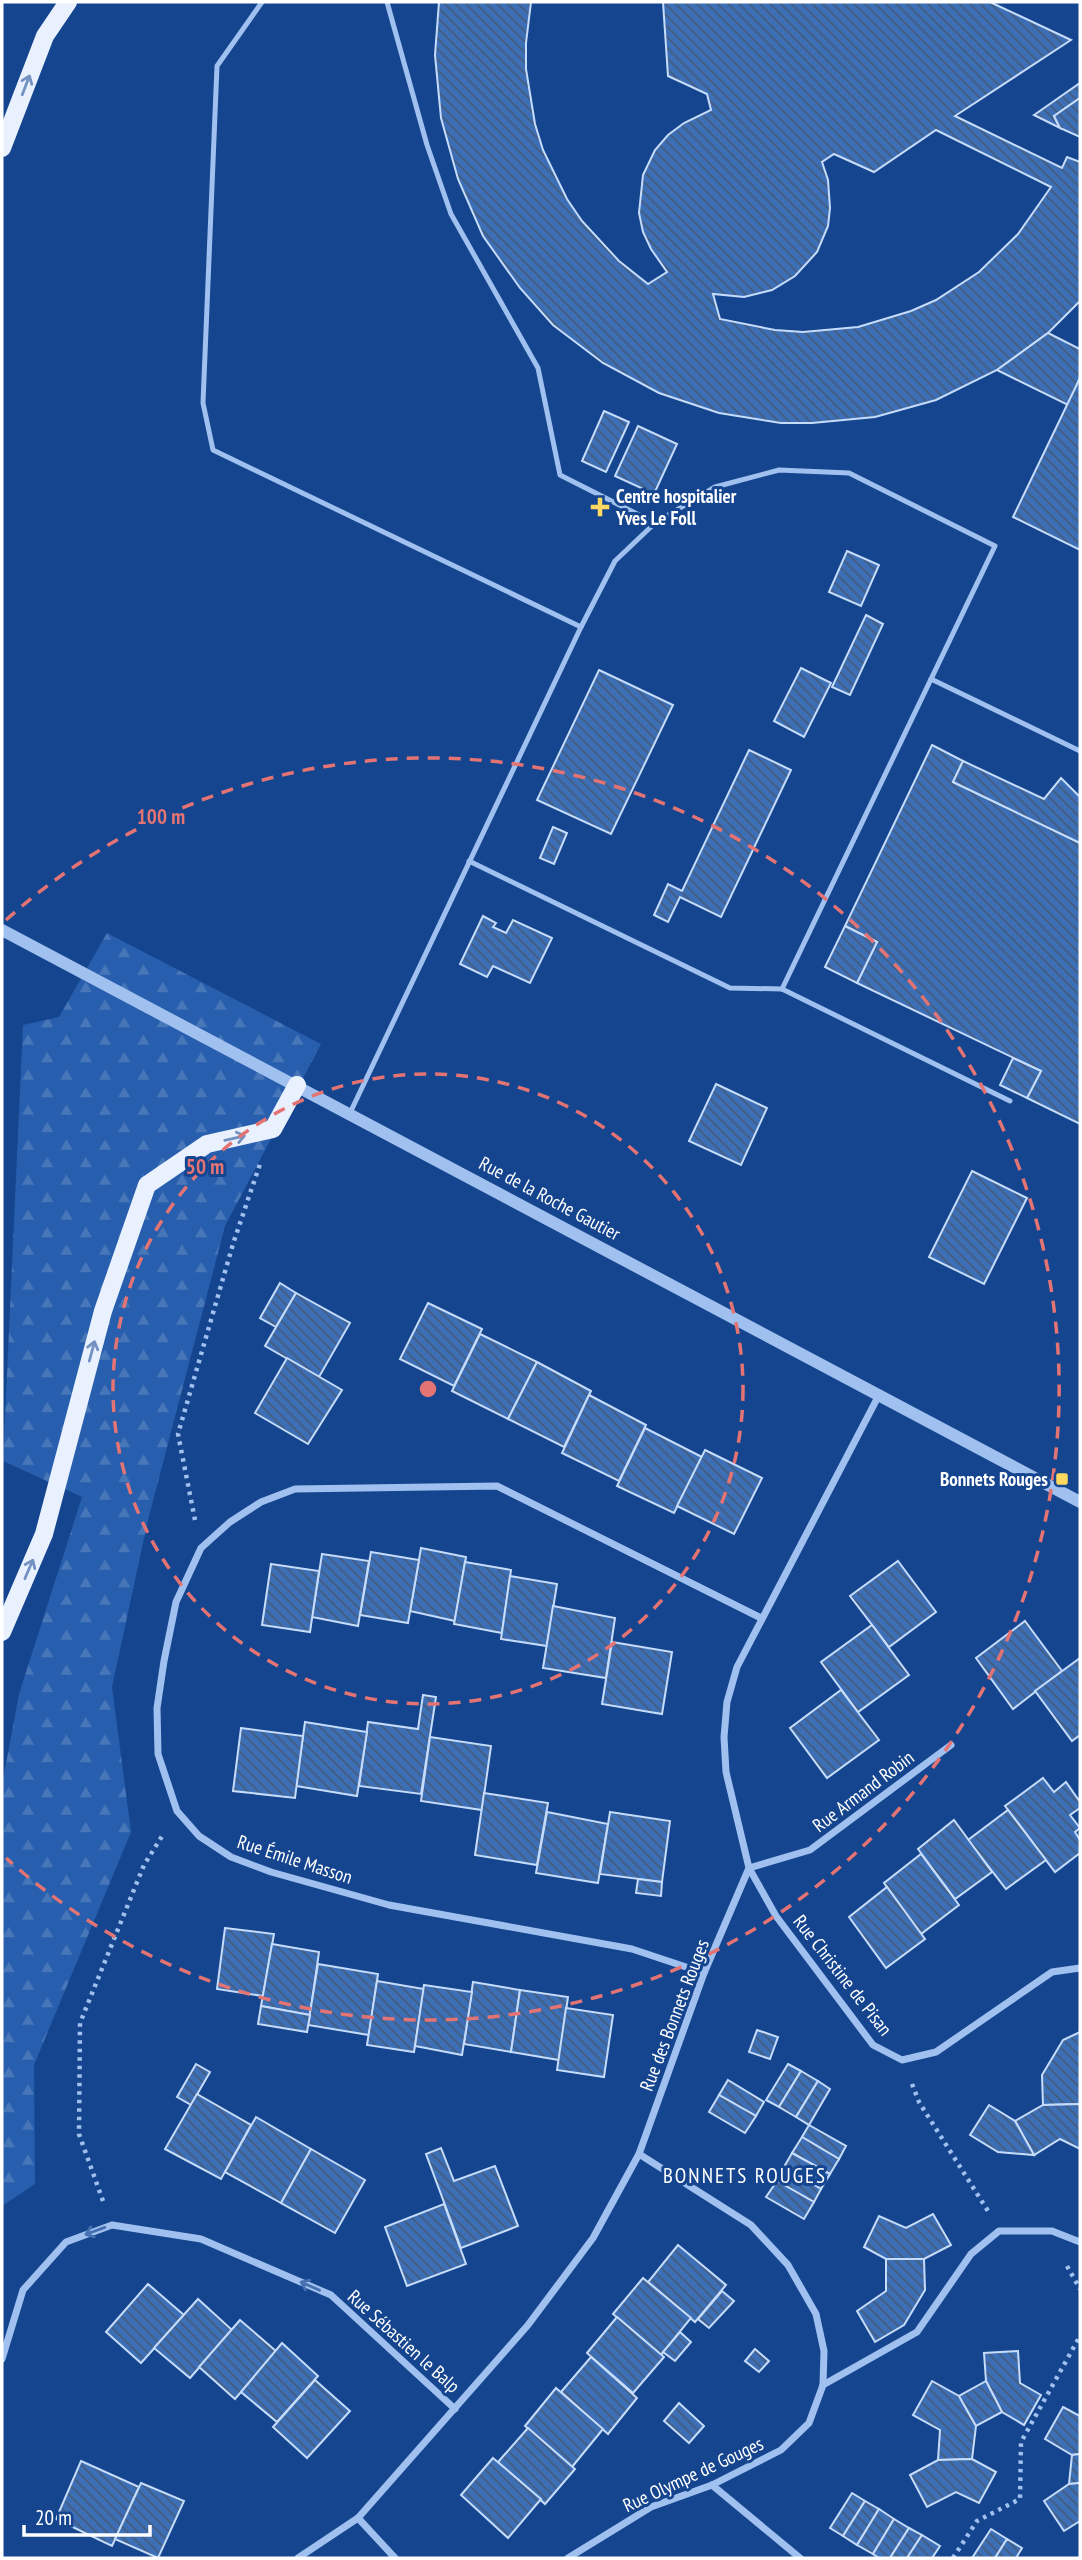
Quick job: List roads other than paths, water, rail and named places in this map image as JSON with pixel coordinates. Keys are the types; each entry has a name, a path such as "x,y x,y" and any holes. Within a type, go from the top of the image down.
{"main road":[{"path":"2,148 45,36 68,2"},
{"path":"2,137 2,159"},
{"path":"2,1632 44,1534 103,1311 147,1185 207,1144 273,1129 297,1085"}],"street":[{"name":"Rue de la Roche Gautier","path":"2,929 1080,1502"},
{"path":"749,1868 726,1772 724,1737 727,1702 737,1667 761,1618 879,1394"},
{"name":"Rue Émile Masson","path":"704,1973 632,1950 389,1905 271,1872 231,1857 199,1836 177,1811 158,1754 157,1708 176,1602 201,1548 230,1522 261,1502 295,1489 497,1486 761,1618"},
{"name":"Rue Armand Robin","path":"749,1868 810,1850 951,1745"},
{"name":"Rue des Bonnets Rouges","path":"298,2558 358,2518 528,2325 593,2238 639,2154 704,1973 749,1868"},
{"name":"Rue Christine de Pisan","path":"749,1868 776,1916 873,2045 902,2060 936,2052 1052,1972 1080,1968"},
{"name":"Rue Olympe de Gouges","path":"568,2558 651,2507 712,2485 781,2450 809,2423 823,2385 824,2351 816,2314 788,2265 751,2225 639,2154"},
{"name":"Rue Sébastien le Balp","path":"2,2359 23,2290 66,2242 112,2225 201,2239 331,2295 455,2409"},
{"path":"823,2385 918,2332 971,2255 999,2231 1052,2231 1080,2242"},
{"path":"712,2485 800,2558"},
{"path":"358,2518 395,2558"}],"lane":[{"path":"262,2 217,66 203,403 213,450 581,627"},
{"path":"387,2 446,202 538,369 560,475 655,523"},
{"path":"349,1114 615,561 655,523 715,487 779,470 849,473 995,546 782,989"},
{"path":"931,679 1080,751"},
{"path":"469,861 730,988 782,989 1010,1101"}],"place":[{"name":"Centre hospitalier Yves Le Foll","path":"600,507"},
{"name":"Bonnets Rouges","path":"1062,1479"}],"district":[{"name":"BONNETS ROUGES","path":"745,2176"}]}
